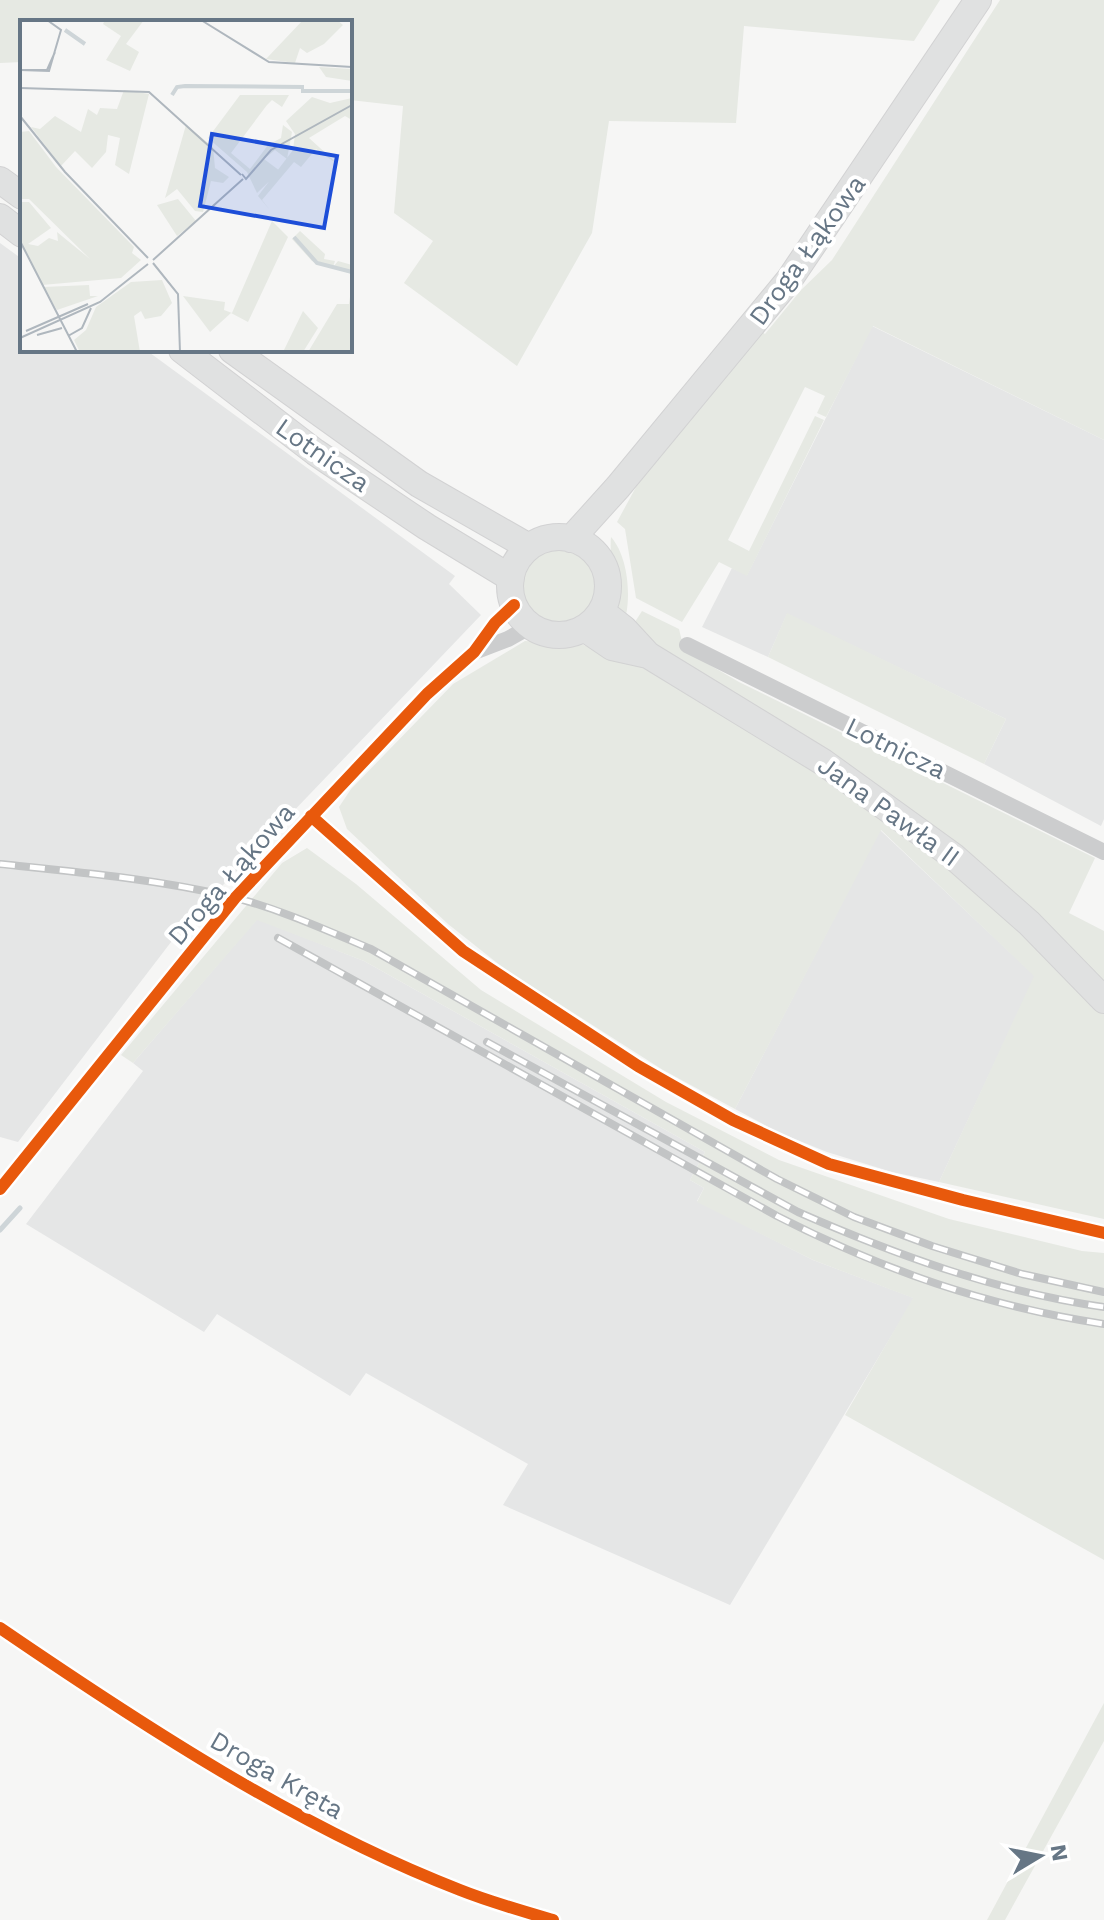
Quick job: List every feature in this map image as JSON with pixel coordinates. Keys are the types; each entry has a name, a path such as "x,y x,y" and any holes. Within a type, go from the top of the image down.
{"main road":[{"name":"Droga Łąkowa","path":"571,539 618,487 789,280 978,0"},
{"path":"0,180 20,195"},
{"path":"0,217 20,232"},
{"name":"Lotnicza","path":"185,352 315,452 427,527 511,578"},
{"name":"Lotnicza","path":"235,352 419,484 529,547"},
{"name":"Droga Łąkowa","path":"595,553 618,487"},
{"path":"556,537 571,539 595,553 607,574 608,587 593,619 571,634 557,635 531,626 514,605 510,592 511,578 520,556 529,547 556,537"},
{"name":"Jana Pawła II","path":"593,619 624,629 648,655 823,762 953,856 1029,923 1104,1000"}],"street":[{"name":"Droga Łąkowa","path":"0,1189 235,898 427,694 474,652 495,623 514,605"},
{"name":"Droga Łąkowa","path":"474,652 531,626"},
{"name":"Lotnicza","path":"687,645 1104,852"},
{"path":"311,816 463,951 638,1066 733,1120 829,1164 1104,1233"},
{"name":"Droga Kręta","path":"0,1628 169,1738 316,1825 460,1890 553,1920"}],"shaded area":[{"path":"0,0 940,0 914,41 744,26 736,123 609,121 592,233 517,366 404,283 433,241 394,213 403,106 352,100 352,20 20,20 20,62 0,63"},
{"path":"1000,0 1104,0 1104,440 873,326 826,417 817,413 825,396 805,387 728,540 749,551 815,416 824,420 747,576 719,562 682,622 636,598 625,529 617,522 642,476 761,331 765,334 801,290 832,260"},
{"path":"0,243 20,258 20,352 149,352 455,576 449,584 481,615 181,929 18,1142 0,1137"},
{"path":"872,326 1104,440 1104,819 1101,826 984,764 1006,719 787,614 768,657 702,627 732,568 747,575"},
{"path":"611,537 621,554 626,574 626,615 619,614"},
{"path":"560,547 575,550 587,559 596,571 599,586 596,601 587,613 575,622 560,625 545,622 533,613 524,601 521,586 524,571 533,559 545,550"},
{"path":"642,611 679,629 684,650 739,682 1095,858 1069,913 1104,931 1104,1219 939,1182 1034,976 881,830 735,1109 663,1070 506,970 448,924 347,829 339,807 351,789 453,684 525,641 581,644 613,656"},
{"path":"787,613 1006,719 984,764 768,657"},
{"path":"880,830 1035,976 939,1182 892,1172 827,1152 780,1133 735,1109"},
{"path":"307,848 356,884 481,990 666,1102 779,1160 949,1219 1082,1251 1104,1253 1104,1560 845,1415 913,1298 813,1260 697,1202 704,1188 690,1180 705,1152 364,961 257,920 133,1063 121,1055 282,863"},
{"path":"257,919 364,961 705,1152 690,1180 704,1188 697,1201 813,1260 914,1298 730,1605 503,1505 528,1464 366,1373 350,1396 217,1314 204,1332 26,1224 143,1071 133,1063"},
{"path":"1104,1703 1104,1741 1005,1920 987,1920"}],"waterway":[{"path":"0,1230 20,1208"}],"railway":[{"path":"0,864 175,885 232,897 303,920 371,949 777,1179 854,1217 932,1246 1022,1274 1104,1292"},
{"path":"278,938 777,1216 817,1235 936,1284 1018,1307 1104,1324"},
{"path":"487,1042 798,1212 872,1243 986,1282 1104,1307"}],"cycle path":[{"path":"0,1189 235,898 427,694 474,652 495,623 514,605"},
{"path":"311,816 463,951 638,1066 733,1120 829,1164 1104,1233"},
{"path":"0,1628 165,1737 340,1837 471,1894 553,1920"}]}
